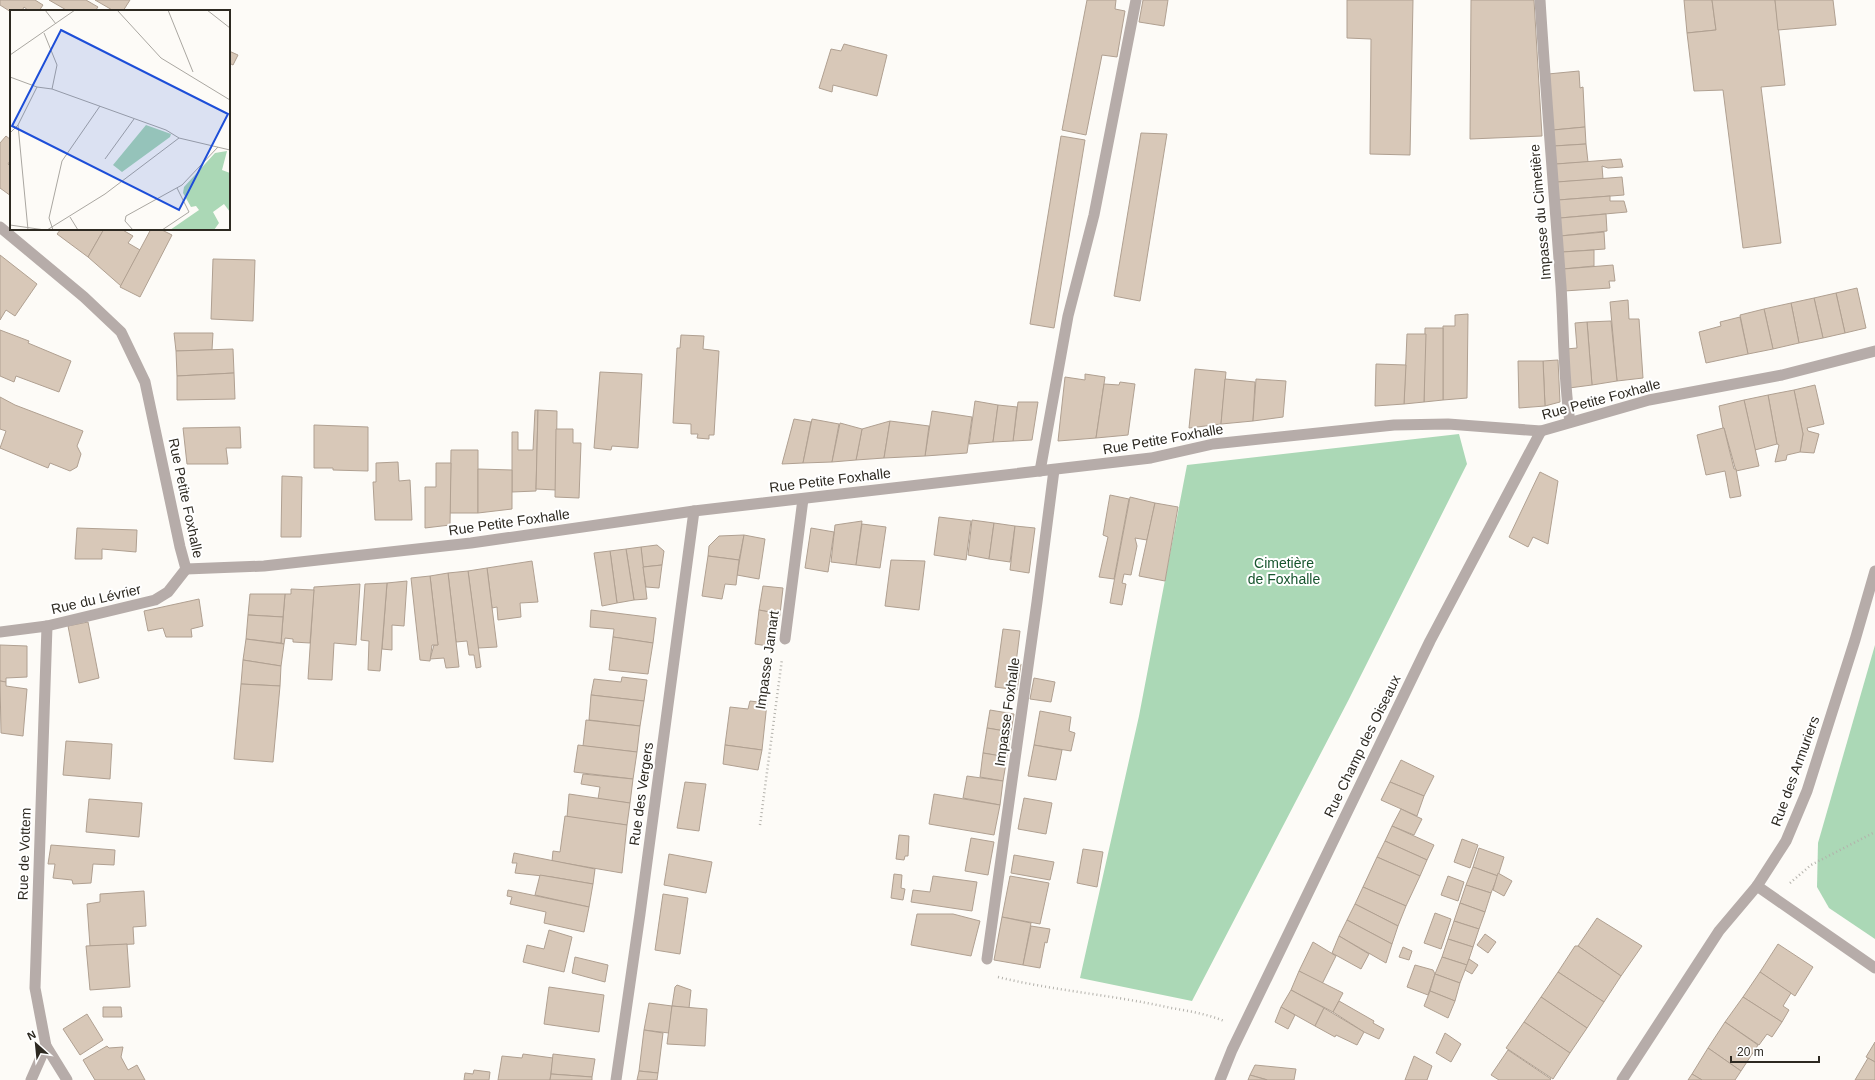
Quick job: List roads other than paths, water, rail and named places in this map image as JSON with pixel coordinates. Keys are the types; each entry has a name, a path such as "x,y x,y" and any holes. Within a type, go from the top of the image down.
{"street":[{"path":"1040,471 1068,316 1094,215 1136,0"},
{"name":"Impasse du Cimetière","path":"1540,0 1561,287 1566,400 1570,422"},
{"name":"Rue Petite Foxhalle","path":"0,227 84,297 121,332 146,382 180,547 186,569 264,566 441,546 694,511 1151,458 1213,444 1394,425 1448,424 1541,430 1649,400 1782,376 1875,351"},
{"name":"Rue Champ des Oiseaux","path":"1220,1080 1243,1028 1430,641 1541,430"},
{"name":"Impasse Foxhalle","path":"987,958 1054,470"},
{"name":"Impasse Jamart","path":"785,639 803,498"},
{"name":"Rue des Vergers","path":"616,1080 640,914 694,511"},
{"name":"Rue du Lévrier","path":"0,632 47,626 155,600 168,592 186,569"},
{"name":"Rue des Armuriers","path":"1622,1080 1720,931 1757,886 1786,841 1807,791 1855,640 1875,571"},
{"name":"Rue de Vottem","path":"46,1046 35,988 47,626"},
{"path":"1757,886 1875,968"},
{"path":"31,1080 46,1046"},
{"path":"46,1046 67,1080"}],"park label":[{"name":"Cimetière de Foxhalle","path":"1284,572"}]}
